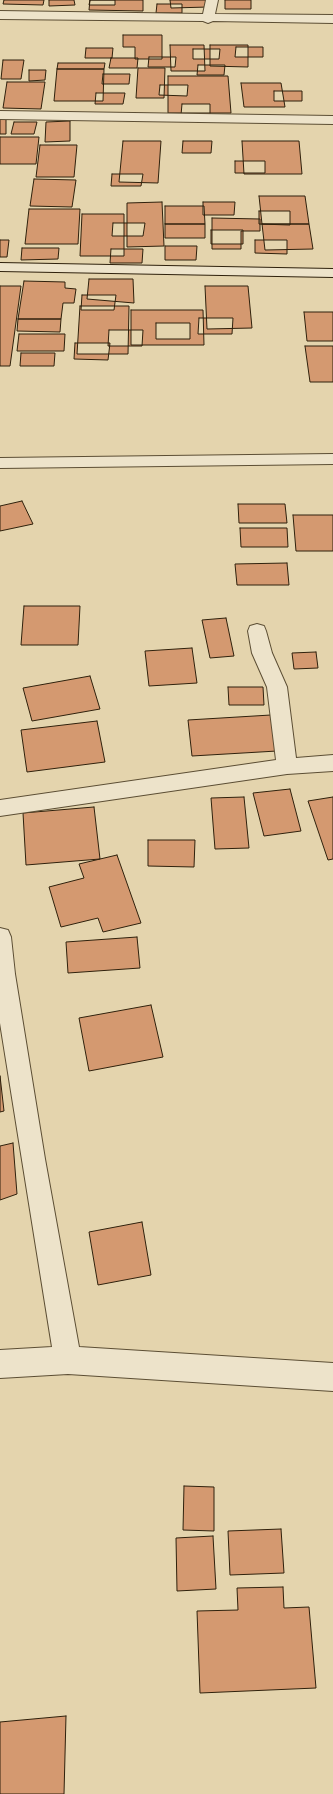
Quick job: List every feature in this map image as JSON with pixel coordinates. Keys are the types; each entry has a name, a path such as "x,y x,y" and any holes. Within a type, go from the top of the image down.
{"street":[{"path":"208,18 212,0"},
{"path":"0,15 333,19"},
{"path":"0,115 333,120"},
{"path":"0,268 333,273"},
{"path":"0,463 333,459"},
{"path":"257,631 262,653 277,687 288,766"},
{"path":"0,808 288,766 333,763"},
{"path":"0,937 4,974 33,1159 68,1360"},
{"path":"0,1364 68,1360 333,1377"}],"building":[{"path":"4,0 44,0 43,5 3,4"},
{"path":"49,0 74,0 75,5 49,6"},
{"path":"90,0 143,0 143,11 89,10"},
{"path":"90,0 115,0 115,5 89,5"},
{"path":"170,0 208,0 209,7 171,8"},
{"path":"225,0 251,0 251,9 225,9"},
{"path":"157,4 182,4 182,13 156,13"},
{"path":"123,35 162,35 162,59 135,59 135,47 123,47"},
{"path":"170,45 204,45 205,71 171,71"},
{"path":"210,45 248,45 248,67 210,66"},
{"path":"236,47 263,47 263,57 235,57"},
{"path":"86,48 113,48 112,58 85,58"},
{"path":"193,49 220,49 219,59 193,59"},
{"path":"149,57 176,57 175,67 148,67"},
{"path":"111,58 138,58 137,68 109,68"},
{"path":"3,60 24,60 21,79 1,79"},
{"path":"58,63 105,63 104,69 57,69"},
{"path":"198,65 225,65 224,75 197,75"},
{"path":"138,68 165,68 164,98 136,98"},
{"path":"57,69 104,69 103,101 54,101"},
{"path":"29,70 46,70 45,80 29,81"},
{"path":"103,74 130,74 129,84 102,84"},
{"path":"168,76 228,76 231,113 168,113"},
{"path":"7,82 45,82 41,109 3,108"},
{"path":"241,83 281,83 285,107 244,107"},
{"path":"160,85 188,85 187,96 159,95"},
{"path":"274,91 302,91 302,101 274,101"},
{"path":"96,93 125,93 123,104 95,104"},
{"path":"182,104 210,104 210,115 181,115"},
{"path":"0,119 6,119 6,134 0,134"},
{"path":"70,121 70,141 45,142 46,122"},
{"path":"14,122 37,122 34,134 11,134"},
{"path":"0,137 39,137 36,164 0,164"},
{"path":"123,141 161,141 158,183 119,182"},
{"path":"183,141 212,141 211,153 182,153"},
{"path":"242,141 299,141 302,174 244,174"},
{"path":"40,145 77,145 74,177 36,177"},
{"path":"235,161 265,161 265,173 235,173"},
{"path":"112,174 143,174 141,186 111,186"},
{"path":"34,179 76,180 72,207 30,206"},
{"path":"259,196 305,196 309,224 262,224"},
{"path":"162,202 164,246 127,247 127,203"},
{"path":"203,202 235,202 234,215 203,215"},
{"path":"165,206 204,206 205,224 165,224"},
{"path":"29,209 80,209 78,244 25,244"},
{"path":"259,211 290,211 290,225 259,224"},
{"path":"82,214 124,214 124,256 80,256"},
{"path":"212,218 260,219 260,231 241,231 241,249 212,249"},
{"path":"113,223 145,223 143,236 112,236"},
{"path":"165,224 205,224 205,238 165,238"},
{"path":"262,224 309,224 313,249 265,250"},
{"path":"211,230 243,230 243,244 211,244"},
{"path":"0,240 9,240 7,257 0,257"},
{"path":"255,240 287,240 287,254 255,253"},
{"path":"165,246 197,246 196,260 165,260"},
{"path":"22,248 59,248 58,259 21,260"},
{"path":"111,249 143,249 142,263 110,263"},
{"path":"89,279 133,279 134,303 87,299"},
{"path":"24,281 65,282 65,288 76,289 74,303 63,303 61,319 18,319"},
{"path":"0,286 21,286 10,366 0,366"},
{"path":"205,286 248,286 252,328 207,329"},
{"path":"82,295 116,295 114,310 81,310"},
{"path":"80,306 129,306 128,354 77,354"},
{"path":"131,310 203,310 204,345 131,345"},
{"path":"304,312 333,312 333,341 307,341"},
{"path":"199,318 233,318 232,334 198,334"},
{"path":"18,319 61,319 60,332 17,331"},
{"path":"156,323 190,323 190,339 156,339"},
{"path":"109,330 143,330 142,346 108,346"},
{"path":"19,334 65,334 64,351 17,351"},
{"path":"75,343 110,343 108,360 74,359"},
{"path":"305,346 333,346 333,382 310,382"},
{"path":"21,353 55,353 54,366 20,366"},
{"path":"22,501 33,524 0,531 0,506"},
{"path":"238,504 285,504 287,523 239,523"},
{"path":"293,515 333,515 333,551 296,551"},
{"path":"240,528 287,528 288,547 241,547"},
{"path":"287,563 289,585 237,585 235,564"},
{"path":"24,606 80,606 78,645 21,645"},
{"path":"226,618 234,656 210,658 202,620"},
{"path":"192,648 197,683 149,686 145,651"},
{"path":"316,652 318,668 294,669 292,653"},
{"path":"90,676 100,709 32,721 23,688"},
{"path":"228,687 263,687 264,705 229,705"},
{"path":"271,715 277,751 192,756 188,720"},
{"path":"97,721 105,762 27,772 21,730"},
{"path":"290,789 301,831 264,836 253,793"},
{"path":"244,797 249,848 215,849 211,798"},
{"path":"333,797 333,859 328,860 308,801"},
{"path":"94,807 100,859 26,865 23,813"},
{"path":"148,840 195,840 194,867 148,866"},
{"path":"117,855 141,923 103,932 98,918 61,927 49,887 84,878 79,864"},
{"path":"137,937 140,968 68,973 66,942"},
{"path":"151,1005 163,1057 89,1071 79,1018"},
{"path":"0,1076 4,1111 0,1112"},
{"path":"13,1143 17,1194 0,1200 0,1146"},
{"path":"142,1222 151,1275 98,1285 89,1232"},
{"path":"184,1486 214,1487 214,1531 183,1530"},
{"path":"281,1529 284,1573 230,1575 228,1531"},
{"path":"213,1536 216,1589 177,1591 176,1538"},
{"path":"283,1587 284,1608 309,1607 316,1688 200,1693 197,1611 238,1610 237,1588"},
{"path":"66,1716 64,1794 0,1794 0,1722"}]}
